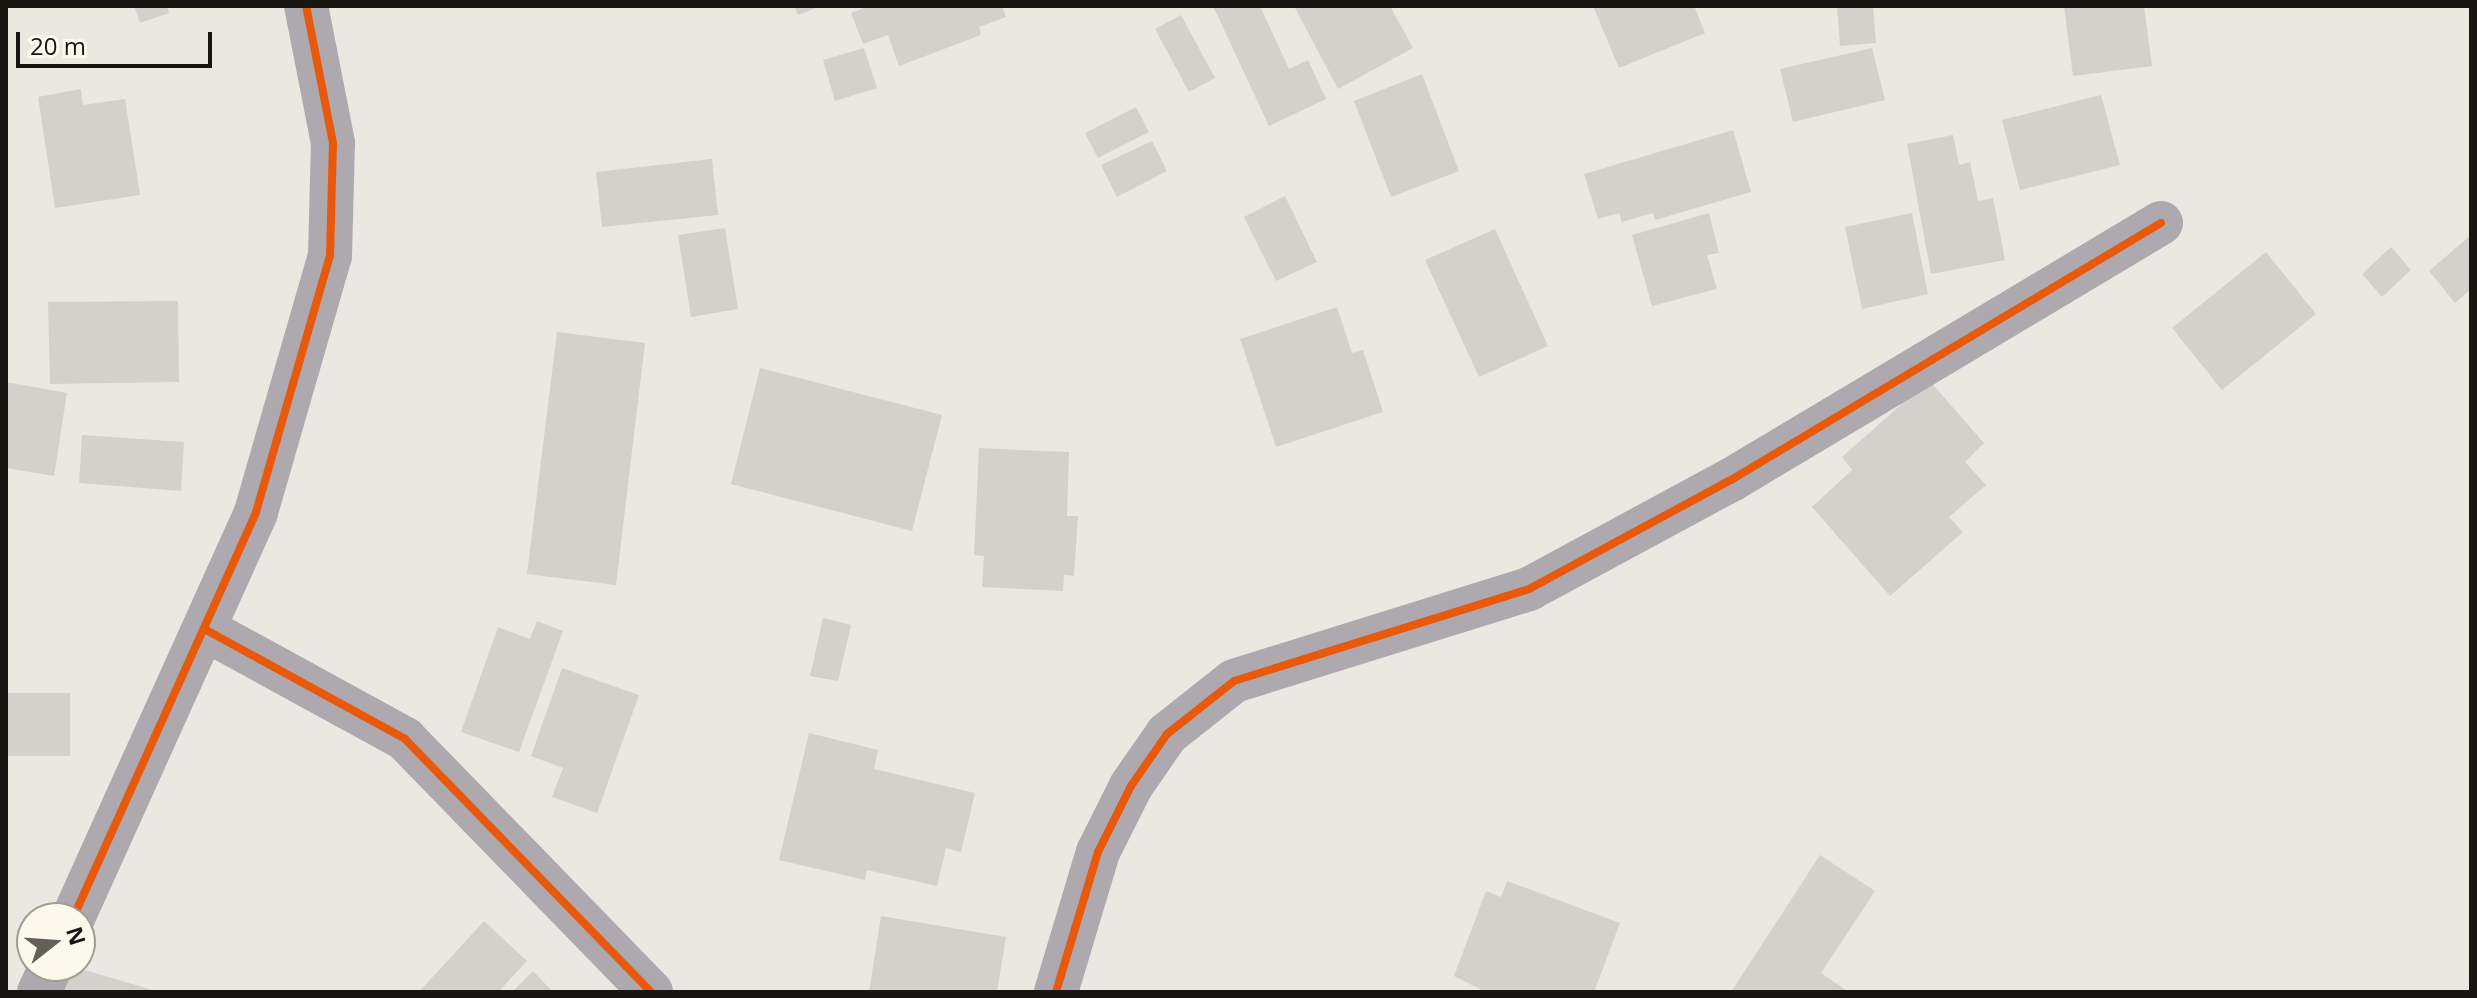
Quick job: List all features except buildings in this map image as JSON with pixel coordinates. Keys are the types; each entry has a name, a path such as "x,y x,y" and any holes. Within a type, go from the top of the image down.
{"street":[{"path":"81,902 208,631 256,512 330,256 333,143 306,6"},
{"path":"1056,992 1098,852 1131,786 1167,734 1234,681 1529,589 1731,480 2161,223"},
{"path":"208,631 405,739 651,992"}],"cycle path":[{"path":"80,902 256,512 330,256 333,143 306,6"},
{"path":"1056,992 1098,852 1131,786 1167,734 1234,681 1529,589 1731,480 2161,223"},
{"path":"208,631 405,739 651,992"}]}
